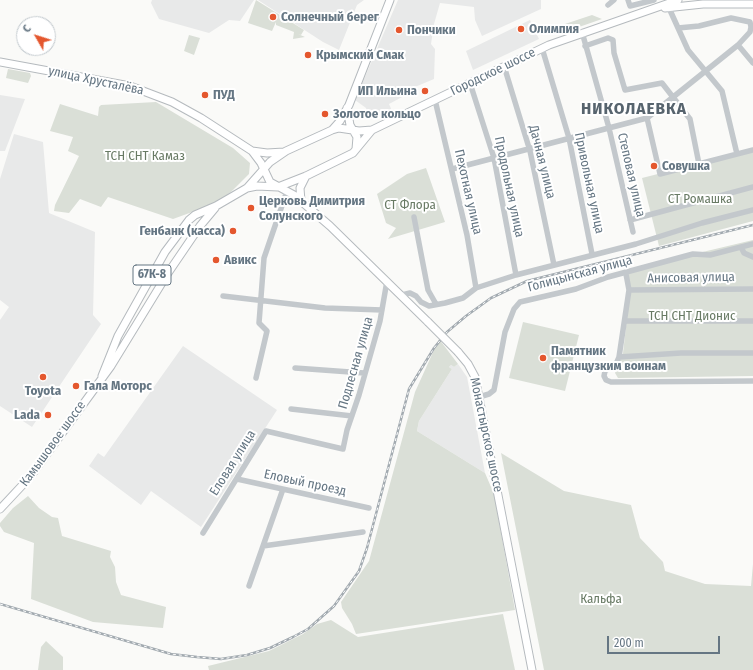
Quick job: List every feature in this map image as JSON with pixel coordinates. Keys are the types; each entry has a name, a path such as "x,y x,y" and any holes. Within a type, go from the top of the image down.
{"main road":[{"name":"Камышовое шоссе","path":"102,376 118,336 165,252 189,220 195,215 216,206 247,188 270,162 286,152 332,130 340,121 347,108 390,0"},
{"name":"Городское шоссе","path":"332,130 339,128 352,130 372,130 542,48 582,32 678,0"},
{"path":"645,12 703,4 753,4"},
{"name":"улица Хрусталёва","path":"0,62 113,82 144,90 182,106 252,151 264,169"},
{"path":"347,108 352,130 358,137 356,150"},
{"path":"264,169 270,182 278,187 306,176 356,150 372,130"},
{"path":"252,151 267,153 286,152"},
{"path":"301,201 300,188 306,176"},
{"name":"67К-8","path":"247,188 257,186 278,187"},
{"name":"Монастырское шоссе","path":"278,187 287,190 330,226 402,295 458,352 468,364 475,377 532,670"},
{"name":"Камышовое шоссе","path":"0,509 30,477 102,376 134,331 168,273 200,226 216,206"}],"street":[{"path":"608,5 614,0"},
{"path":"628,0 630,6 654,0"},
{"path":"669,8 688,50 722,91 737,154"},
{"path":"452,169 646,118 705,70 738,46 750,32 750,22 731,18 699,26 678,28"},
{"name":"Степовая улица","path":"582,32 609,128 633,232"},
{"path":"585,46 608,38 613,40 614,53 625,90 660,83 690,119 699,164"},
{"path":"738,46 753,63"},
{"name":"Привольная улица","path":"542,48 569,138 592,254"},
{"name":"Дачная улица","path":"504,66 529,148 554,265"},
{"name":"Продольная улица","path":"470,83 494,158 516,275"},
{"name":"Пехотная улица","path":"435,100 467,235 476,288"},
{"path":"646,118 660,174 753,150"},
{"path":"630,220 753,187"},
{"path":"256,378 267,331 259,322 264,258 287,190"},
{"path":"402,295 410,293 416,296 421,302 429,306 463,298 476,288 516,275 592,254 636,244 702,223 753,210"},
{"path":"414,217 428,290 436,304"},
{"name":"Голицынская улица","path":"479,397 489,394 494,390 505,332 514,309 520,302 576,289 608,277 626,274 693,254 710,255 753,244"},
{"path":"741,247 744,253 753,257"},
{"path":"626,274 628,290 625,321 619,357 616,364 605,371 605,378 609,382 753,381"},
{"name":"Подлесная улица","path":"343,450 382,310 387,281"},
{"name":"Анисовая улица","path":"628,290 753,289"},
{"path":"223,296 325,308 382,310"},
{"path":"625,321 753,321"},
{"path":"619,357 681,352 753,353"},
{"path":"295,368 364,373"},
{"path":"291,409 352,416"},
{"name":"Еловая улица","path":"203,532 266,431 343,450"},
{"name":"Еловый проезд","path":"237,479 369,508"},
{"path":"249,586 283,489"},
{"path":"263,546 363,532"}],"shaded area":[{"path":"152,0 254,0 240,21 229,20 209,33 159,19 151,3"},
{"path":"258,0 364,0 357,5 339,50 323,42"},
{"path":"398,0 541,0 541,9 482,36 475,20 474,7 440,3 434,24 431,44 435,49 434,79 403,92 404,96 389,104 392,111 369,120 366,108 355,100"},
{"path":"530,20 539,39 473,70 466,51"},
{"path":"0,95 25,99 5,151 0,151"},
{"path":"14,134 43,142 49,213 95,232 93,315 101,324 32,427 0,406 0,320 9,307 0,300 0,179"},
{"path":"183,346 277,410 201,527 151,491 141,505 89,466 98,453 104,457"},
{"path":"458,364 467,377 485,473 417,431 419,421 452,369 449,367 451,365 454,367"}],"green space":[{"name":"Солнечный берег","path":"256,0 304,30 301,35 298,34 305,37 293,39 294,32 276,25 276,22 272,31 248,23"},
{"path":"592,15 602,19 556,35 562,25"},
{"path":"189,35 200,38 194,55 184,51"},
{"path":"8,69 30,73 31,76 28,83 6,78"},
{"name":"ТСН СНТ Камаз","path":"156,102 233,148 250,163 249,174 217,203 173,219 108,197 101,207 80,199 69,213 54,211 55,205 79,156 68,151 73,137 50,131 60,104 98,116 99,107 101,105"},
{"name":"СТ Ромашка","path":"753,150 753,221 659,246 642,178"},
{"name":"СТ Флора","path":"426,168 445,222 388,239 396,228 386,223 377,194 407,174"},
{"name":"ТСН СНТ Дионис","path":"753,240 753,376 618,378 615,373 623,353 629,301 627,270"},
{"path":"523,322 579,335 565,391 509,378"},
{"path":"439,339 458,364 454,367 451,365 449,367 452,369 419,421 417,431 485,473 494,494 515,610 356,634 352,624 342,608 341,602 369,561 415,392"},
{"name":"Кальфа","path":"501,453 564,491 631,505 640,538 663,562 665,571 705,584 751,586 753,564 753,670 544,670"},
{"path":"28,496 39,508 52,517 58,518 62,536 111,551 110,557 115,567 116,582 121,595 166,607 163,628 93,622 31,599 34,543 4,532 0,526 0,523 13,508"},
{"path":"503,614 515,670 209,670 208,666 269,651 303,634 317,624 331,620 358,637"},
{"path":"46,641 63,657 63,670 38,670 41,647"}],"railway":[{"path":"0,604 171,654 197,657 221,659 247,655 270,648 293,637 308,629 334,606 359,571 367,548 409,389 434,348 447,332 491,298 527,281 753,225"}],"place":[{"name":"Солнечный берег","path":"273,17"},
{"name":"Олимпия","path":"521,29"},
{"name":"Пончики","path":"399,30"},
{"name":"Крымский Смак","path":"308,55"},
{"name":"ИП Ильина","path":"425,91"},
{"name":"ПУД","path":"205,95"},
{"name":"Золотое кольцо","path":"325,114"},
{"name":"Совушка","path":"654,166"},
{"name":"Церковь Димитрия Солунского","path":"251,208"},
{"name":"Генбанк (касса)","path":"233,231"},
{"name":"Авикс","path":"216,260"},
{"name":"Памятник французким воинам","path":"543,358"},
{"name":"Toyota","path":"43,377"},
{"name":"Гала Моторс","path":"76,386"},
{"name":"Lada","path":"48,415"}],"district":[{"name":"НИКОЛАЕВКА","path":"634,109"}]}
